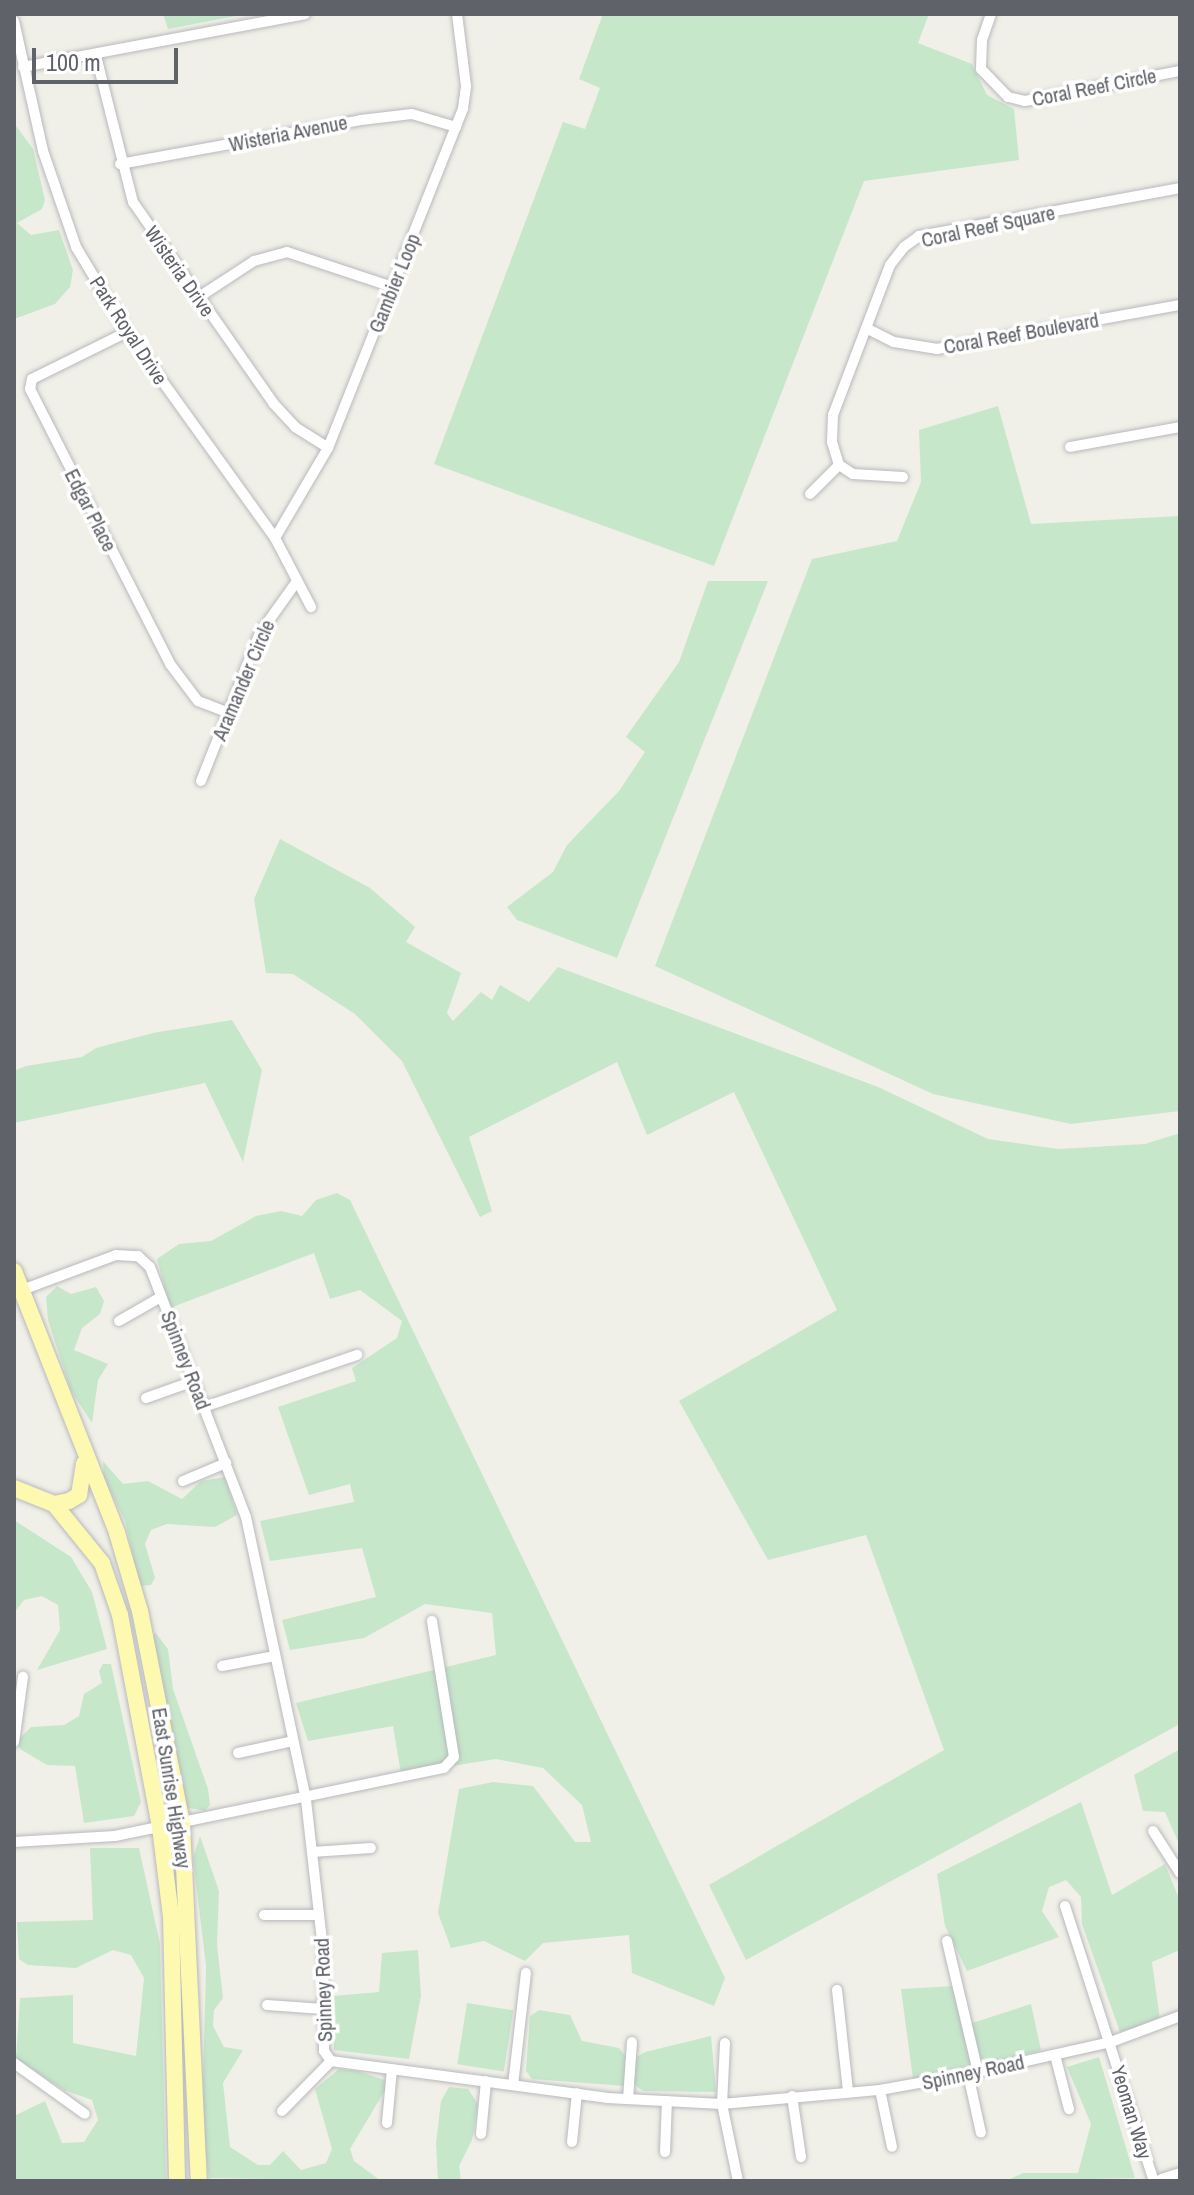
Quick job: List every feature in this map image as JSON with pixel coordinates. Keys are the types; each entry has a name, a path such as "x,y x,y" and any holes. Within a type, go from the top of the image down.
{"main road":[{"path":"14,1271 18,1295"},
{"name":"East Sunrise Highway","path":"18,1295 29,1309 117,1533 140,1611 182,1824 199,2181"},
{"path":"14,1488 54,1504 79,1495 85,1454"},
{"name":"East Sunrise Highway","path":"54,1504 102,1563 120,1615 160,1827 171,1916 177,2181"}],"street":[{"path":"23,67 96,56 305,14"},
{"name":"Gambier Loop","path":"275,538 328,448 456,127 466,86 457,14"},
{"name":"Coral Reef Circle","path":"991,14 982,40 981,69 1008,97 1025,101 1180,71"},
{"name":"Park Royal Drive","path":"14,21 43,151 76,247 127,332 275,538 295,584 311,607"},
{"name":"Wisteria Drive","path":"96,56 120,164 133,202 273,403 295,427 328,448"},
{"name":"Wisteria Avenue","path":"120,164 361,120 412,114 456,127"},
{"name":"Coral Reef Square","path":"839,465 832,442 833,415 890,265 919,236 1180,188"},
{"path":"199,297 254,261 287,252 393,287"},
{"name":"Coral Reef Boulevard","path":"866,328 905,345 937,349 1180,305"},
{"name":"Edgar Place","path":"127,332 32,379 30,389 170,664 198,701 229,713"},
{"path":"1070,447 1180,427"},
{"path":"810,494 839,465 874,479 903,477"},
{"name":"Aramander Circle","path":"201,781 260,633 295,584"},
{"name":"Spinney Road","path":"18,1295 116,1255 130,1255 150,1267 246,1517 306,1800 319,1915 324,2051 331,2061 628,2099 722,2104 880,2090 973,2073 1111,2042 1180,2016"},
{"path":"119,1321 161,1297"},
{"path":"204,1407 357,1355"},
{"path":"146,1398 194,1381"},
{"path":"183,1481 226,1463"},
{"path":"14,1842 115,1836 306,1800 444,1768 454,1757 432,1621"},
{"path":"222,1666 275,1656"},
{"path":"14,1742 23,1677"},
{"path":"238,1753 293,1741"},
{"path":"1153,1831 1180,1873"},
{"path":"312,1852 371,1848"},
{"name":"Yeoman Way","path":"1065,1906 1154,2181"},
{"path":"264,1915 319,1915"},
{"path":"947,1941 973,2073 981,2133"},
{"path":"513,2085 526,1973"},
{"path":"837,1990 848,2092"},
{"path":"267,2005 323,2009"},
{"path":"628,2099 632,2042"},
{"path":"725,2043 722,2104 738,2181"},
{"path":"1055,2055 1069,2109"},
{"path":"282,2111 331,2061"},
{"path":"14,2063 85,2114"},
{"path":"387,2123 392,2069"},
{"path":"481,2134 486,2081"},
{"path":"880,2090 892,2147"},
{"path":"572,2142 577,2093"},
{"path":"792,2096 801,2157"},
{"path":"665,2152 667,2101"},
{"path":"1162,2181 1180,2175"}],"green space":[{"path":"163,14 246,14 168,29"},
{"path":"603,14 929,14 918,43 972,64 987,95 1014,109 1019,160 864,181 714,566 434,464 563,122 585,129 600,88 579,79"},
{"path":"14,123 33,149 45,200 42,209 17,223 31,235 59,230 73,270 70,287 55,304 14,319"},
{"path":"998,406 1031,524 1180,516 1180,1111 1071,1124 933,1094 655,966 812,559 897,541 921,482 919,430"},
{"path":"708,581 768,581 617,958 517,920 507,907 553,872 567,845 619,791 645,752 626,737 679,662"},
{"path":"280,839 370,888 415,927 406,942 461,973 447,1013 453,1021 481,992 492,1000 500,985 529,1002 558,967 878,1087 988,1139 1058,1149 1145,1144 1180,1133 1180,1724 746,1960 709,1885 944,1750 866,1535 768,1560 679,1401 837,1310 734,1092 647,1135 617,1062 469,1137 492,1211 480,1217 402,1061 355,1014 293,974 266,973 254,899"},
{"path":"232,1020 262,1070 243,1162 205,1083 14,1123 14,1071 26,1066 82,1057 96,1048 153,1033"},
{"path":"337,1193 350,1200 725,1978 714,2006 632,1973 629,1935 543,1943 525,1961 484,1941 451,1948 438,1913 459,1789 493,1782 533,1786 575,1842 591,1842 582,1805 543,1768 496,1759 401,1774 393,1726 308,1741 296,1703 496,1655 492,1613 425,1604 364,1638 290,1650 282,1620 376,1597 362,1548 270,1561 260,1521 354,1502 350,1484 309,1495 278,1407 356,1381 352,1368 397,1338 402,1321 360,1290 330,1299 314,1253 170,1308 157,1259 179,1244 211,1241 256,1216 281,1211 302,1216 316,1200"},
{"path":"57,1286 71,1294 96,1287 104,1301 100,1314 82,1328 74,1350 108,1364 98,1380 92,1423 71,1391 48,1320 46,1297"},
{"path":"103,1461 123,1484 148,1481 182,1499 201,1481 225,1477 237,1515 215,1527 167,1524 151,1530 145,1544 155,1578 151,1585 140,1586 125,1521 104,1478"},
{"path":"14,1520 71,1557 92,1592 107,1649 37,1670 60,1630 58,1605 42,1596 24,1600 14,1613"},
{"path":"155,1632 168,1649 173,1689 208,1789 210,1805 205,1811 184,1807 152,1642"},
{"path":"103,1664 111,1664 141,1802 134,1816 84,1823 75,1766 47,1765 20,1749 17,1741 31,1727 64,1725 79,1716 84,1694 102,1683 99,1671"},
{"path":"1180,1749 1180,1846 1165,1812 1143,1811 1134,1775"},
{"path":"1081,1802 1112,1895 1165,1864 1180,1901 1180,1950 1152,1962 1160,2020 1120,2032 1082,1924 1081,1897 1066,1880 1049,1887 1042,1911 1059,1937 967,1971 945,1926 937,1874"},
{"path":"200,1836 219,1891 217,1945 223,1998 214,2010 213,2026 224,2047 243,2050 223,2083 230,2147 258,2165 270,2165 283,2151 301,2170 326,2163 332,2149 315,2089 339,2069 358,2071 390,2082 350,2149 354,2161 381,2181 209,2178 202,2126 206,1966 193,1858"},
{"path":"90,1848 139,1848 160,1944 166,2181 14,2181 14,2116 45,2101 62,2143 84,2142 98,2120 92,2100 64,2090 16,2059 20,1998 73,1995 73,2043 136,2056 144,1978 131,1955 113,1950 76,1968 28,1965 19,1959 17,1922 93,1920"},
{"path":"418,1950 421,1996 409,2059 334,2050 333,1996 379,1992 382,1953"},
{"path":"955,1986 963,2026 1031,2004 1041,2050 956,2074 913,2079 901,1989"},
{"path":"467,2003 513,2010 504,2072 457,2064"},
{"path":"539,2010 570,2015 582,2041 619,2048 626,2057 624,2086 532,2079 526,2071 530,2016"},
{"path":"711,2036 716,2092 643,2091 634,2084 635,2058 645,2052"},
{"path":"1099,2057 1135,2178 1006,2181 1023,2173 1078,2173 1091,2124 1067,2067"},
{"path":"449,2087 468,2089 478,2104 472,2140 459,2166 461,2181 438,2181 436,2143 441,2101"}]}
